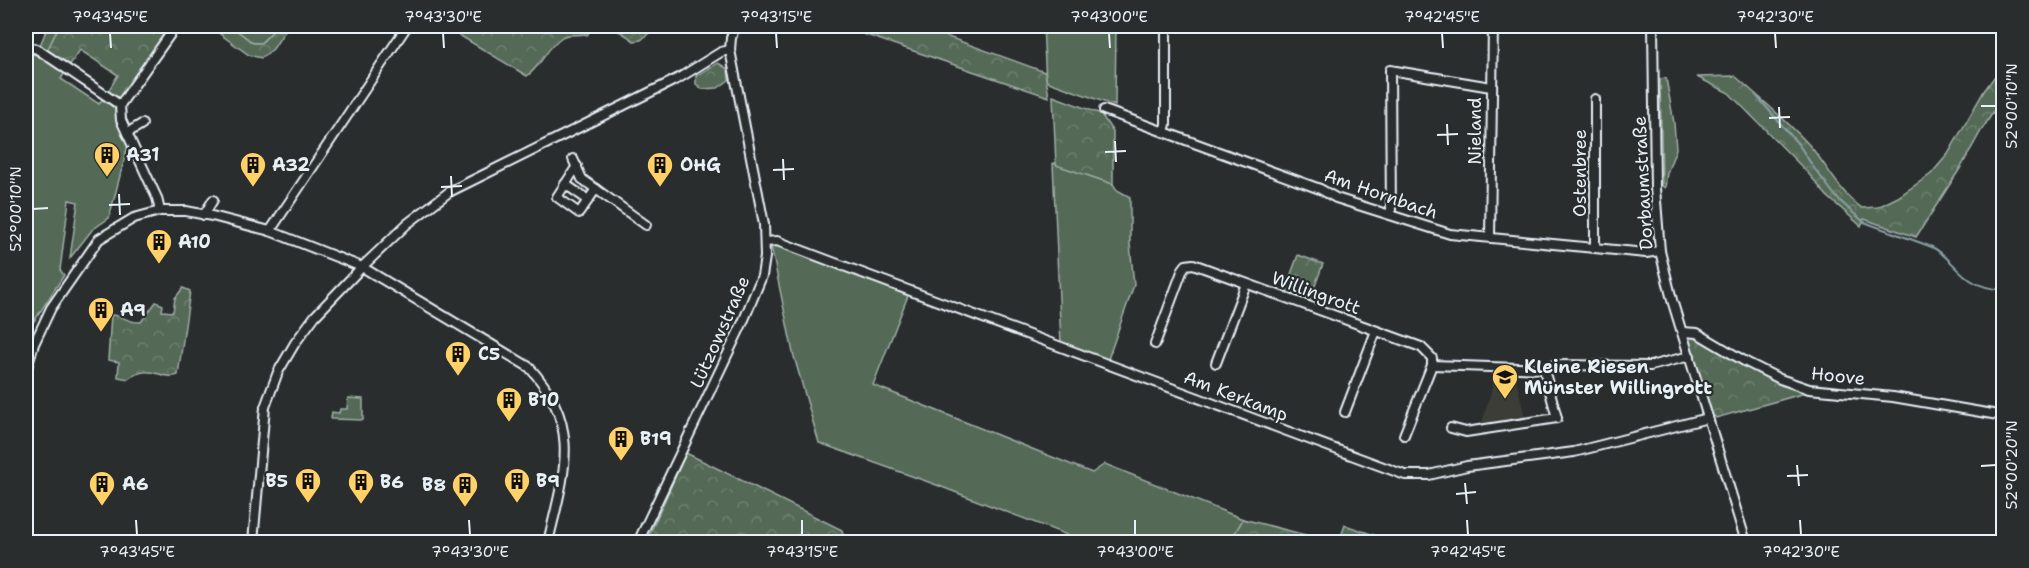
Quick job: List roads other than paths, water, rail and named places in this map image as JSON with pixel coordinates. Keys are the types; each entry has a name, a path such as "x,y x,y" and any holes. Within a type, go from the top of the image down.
{"street":[{"path":"160,211 157,198 121,120 120,105 176,26"},
{"path":"270,231 407,26"},
{"name":"Lützowstraße","path":"638,543 758,289 765,257 766,242 730,50 735,26"},
{"path":"1164,132 1167,124 1166,26"},
{"name":"Nieland","path":"1490,237 1493,26"},
{"name":"Dorbaumstraße","path":"1653,26 1655,188 1660,251 1746,543"},
{"path":"26,46 37,50 120,105"},
{"path":"253,543 265,406 278,372 295,343 315,316 362,267 407,224 449,192 680,78 721,52 730,50"},
{"path":"1391,215 1390,70 1491,87"},
{"name":"Ostenbree","path":"1595,99 1595,247"},
{"name":"Am Hornbach","path":"1104,110 1320,189 1336,198 1450,234 1646,253 1660,251"},
{"path":"127,133 142,124"},
{"path":"596,189 579,213 557,197 575,162 582,179 596,189 646,225"},
{"path":"565,184 588,200"},
{"path":"204,215 213,200"},
{"path":"26,371 34,344 51,308 99,239 134,218 160,211 186,211 270,231 362,267 529,368 544,384 554,400 562,422 565,454 563,475 548,543"},
{"name":"Am Kerkamp","path":"766,242 777,242 820,257 1405,475 1429,475 1467,466 1574,452 1708,418"},
{"name":"Willingrott","path":"1155,344 1183,269 1186,265 1193,264 1421,347 1432,358 1432,365"},
{"name":"Willingrott","path":"1216,363 1246,284"},
{"name":"Willingrott","path":"1345,412 1376,331"},
{"name":"Hoove","path":"1682,332 1697,333 1780,380 1809,389 1893,397 2004,416"},
{"path":"1404,435 1432,365 1544,369 1554,365 1650,366 1690,356"},
{"path":"1451,428 1466,432 1557,418 1544,369"}],"waterway":[{"path":"1755,94 1799,145 1837,198 1864,222 1932,247 1972,281 1979,285 2004,290"}],"place":[{"name":"A31","path":"107,178"},
{"name":"A32","path":"253,188"},
{"name":"OHG","path":"660,188"},
{"name":"A10","path":"159,265"},
{"name":"A9","path":"101,333"},
{"name":"C5","path":"458,377"},
{"name":"Kleine Riesen Münster Willingrott","path":"1505,400"},
{"name":"B10","path":"509,423"},
{"name":"B19","path":"621,462"},
{"name":"B5","path":"308,504"},
{"name":"B9","path":"517,504"},
{"name":"B6","path":"361,505"},
{"name":"A6","path":"102,507"},
{"name":"B8","path":"465,508"}]}
